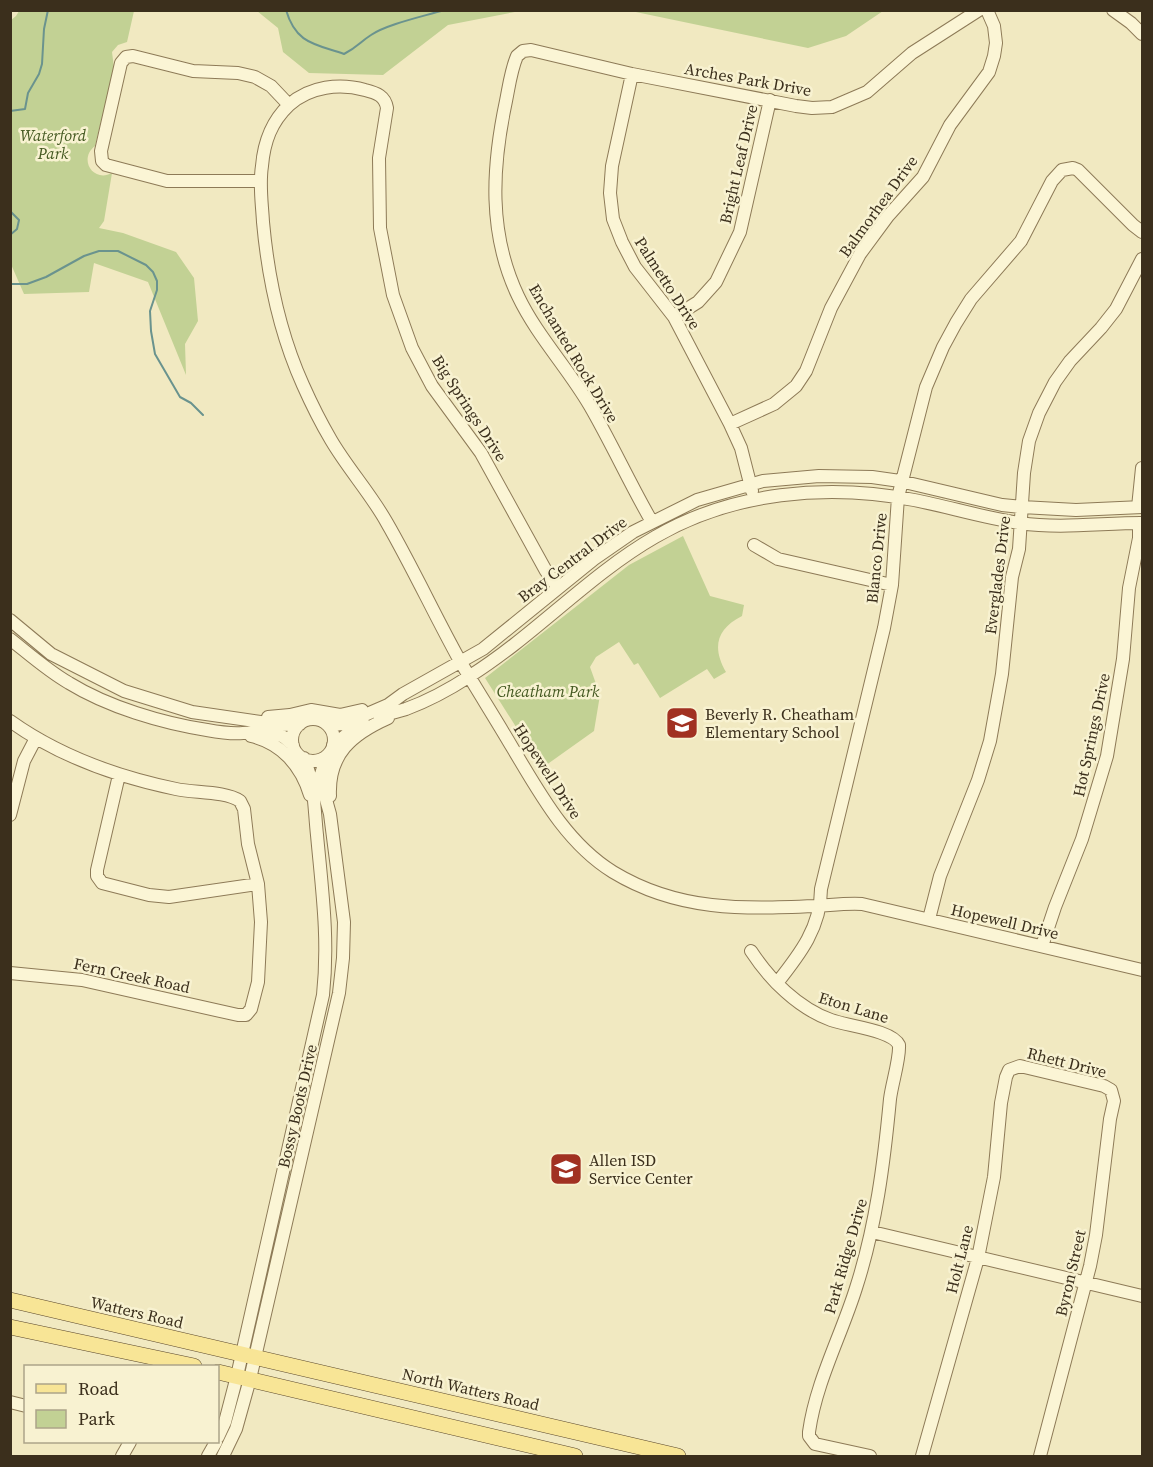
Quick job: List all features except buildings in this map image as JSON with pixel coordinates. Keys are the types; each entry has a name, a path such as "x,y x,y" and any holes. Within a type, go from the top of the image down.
{"main road":[{"name":"Watters Road","path":"10,1300 249,1356"},
{"path":"10,1326 189,1365"},
{"name":"North Watters Road","path":"249,1356 630,1450 678,1456"},
{"path":"219,1372 575,1456"}],"street":[{"name":"Arches Park Drive","path":"520,52 531,50 632,74 812,108 832,107 867,92 912,53 980,10"},
{"name":"Balmorhea Drive","path":"730,424 774,404 796,386 806,371 831,308 860,254 888,216 923,177 950,125 989,72 996,43 994,26 987,10"},
{"path":"1113,10 1143,34"},
{"name":"Enchanted Rock Drive","path":"520,52 515,60 510,81 495,170 495,215 506,267 531,320 590,406 652,522"},
{"path":"260,181 167,181 106,165 102,161 100,151 121,63 126,57 133,56 193,71 255,76 271,86 290,105"},
{"name":"Palmetto Drive","path":"632,74 612,166 610,193 614,219 622,242 635,267 674,317 730,424 741,448 754,500"},
{"name":"Hopewell Drive","path":"379,94 354,87 332,86 314,90 290,105 273,123 264,144 260,181 266,256 279,317 302,384 332,441 390,528 461,662 552,813 575,840 610,870 642,888 677,900 710,906 745,908 862,904 1143,970"},
{"name":"Big Springs Drive","path":"379,94 386,101 387,108 380,158 380,228 393,295 412,346 432,386 481,453 540,561 558,588"},
{"name":"Bright Leaf Drive","path":"674,317 698,302 716,282 740,232 770,100"},
{"name":"Blanco Drive","path":"777,982 808,940 821,906 821,889 892,585 900,481 920,403 943,347 971,299 1021,242 1052,181 1062,170 1069,168 1082,173 1133,225 1143,232"},
{"name":"Everglades Drive","path":"929,920 940,876 974,790 990,741 1002,674 1008,603 1019,549 1024,473 1029,441 1039,413 1055,382 1070,361 1116,309 1143,259"},
{"path":"1140,507 1143,468"},
{"name":"Bray Central Drive","path":"328,725 348,723 388,705 403,694 483,649 558,588 633,532 697,500 750,485 819,476 863,476 900,481 1002,505 1076,510 1140,507"},
{"name":"Bray Central Drive","path":"333,745 361,725 439,695 470,677 602,574 656,536 702,515 754,500 775,496 841,491 897,497 1021,524 1051,526 1141,523"},
{"name":"Hot Springs Drive","path":"1042,946 1082,839 1107,756 1123,659 1125,624 1141,523"},
{"path":"754,545 778,559 892,585"},
{"path":"10,620 51,654 124,691 192,712 282,725 319,720 328,725 334,736 333,745 326,757 315,760 304,758 297,753 286,737 277,732 241,734"},
{"path":"10,639 70,684 112,705 171,722 268,741 289,758 308,788 315,816"},
{"path":"249,719 290,715 311,710 337,715 350,714 387,697 403,694"},
{"path":"330,814 330,776 339,755 353,740 378,722 405,709"},
{"path":"10,721 36,738 86,763 119,775 175,789 231,797 240,801 244,809 248,844 258,884 169,897 106,885 99,880 97,870 119,775"},
{"path":"293,745 293,735 300,724"},
{"path":"10,815 24,761 36,738"},
{"name":"Bossy Boots Drive","path":"219,1435 243,1378 249,1356 339,993 344,922 330,814 321,778 326,757"},
{"name":"Bossy Boots Drive","path":"249,1356 323,995 327,939 313,782 304,758"},
{"name":"Fern Creek Road","path":"10,974 82,980 246,1015 251,1009 258,982 261,956 258,884"},
{"name":"Eton Lane","path":"751,951 762,968 808,1010 831,1020 890,1035 898,1042"},
{"name":"Park Ridge Drive","path":"870,1456 820,1445 811,1439 809,1427 818,1393 856,1289 872,1232 884,1164 898,1042"},
{"name":"Rhett Drive","path":"1012,1068 1020,1066 1104,1086 1113,1094"},
{"name":"Holt Lane","path":"922,1456 978,1258 994,1177 1002,1095 1007,1073 1012,1068"},
{"name":"Byron Street","path":"1040,1456 1086,1283 1100,1207 1113,1094"},
{"path":"872,1232 1143,1296"},
{"name":"Bossy Boots Drive","path":"223,1456 236,1429 243,1378"}],"green space":[{"name":"Waterford Park","path":"19,11 134,11 127,42 118,45 112,52 114,68 95,146 90,151 88,163 90,168 99,175 112,173 104,221 99,228 123,233 176,252 194,278 198,321 185,344 186,375 148,282 94,263 89,292 24,294 10,262 10,21"},
{"path":"257,11 520,11 448,25 383,75 309,73 283,52 278,28"},
{"path":"631,11 883,11 846,36 808,48"},
{"name":"Cheatham Park","path":"683,536 710,596 744,605 742,616 727,627 719,640 719,655 726,672 714,679 707,669 660,698 638,663 634,665 619,642 596,657 590,667 600,695 594,731 542,768 485,678 629,565"}],"waterway":[{"path":"10,111 25,109 28,93 39,74 48,10"},
{"path":"286,10 295,30 301,36 316,45 344,54 378,31 444,10"},
{"path":"10,211 19,220 17,229 10,235"},
{"path":"10,284 27,284 46,277 84,256 99,251 118,251 146,265 153,272 157,281 157,290 150,311 155,354 180,397 191,403 203,415"}],"place":[{"name":"Beverly R. Cheatham Elementary School","path":"682,723"},
{"name":"Allen ISD Service Center","path":"566,1169"}]}
